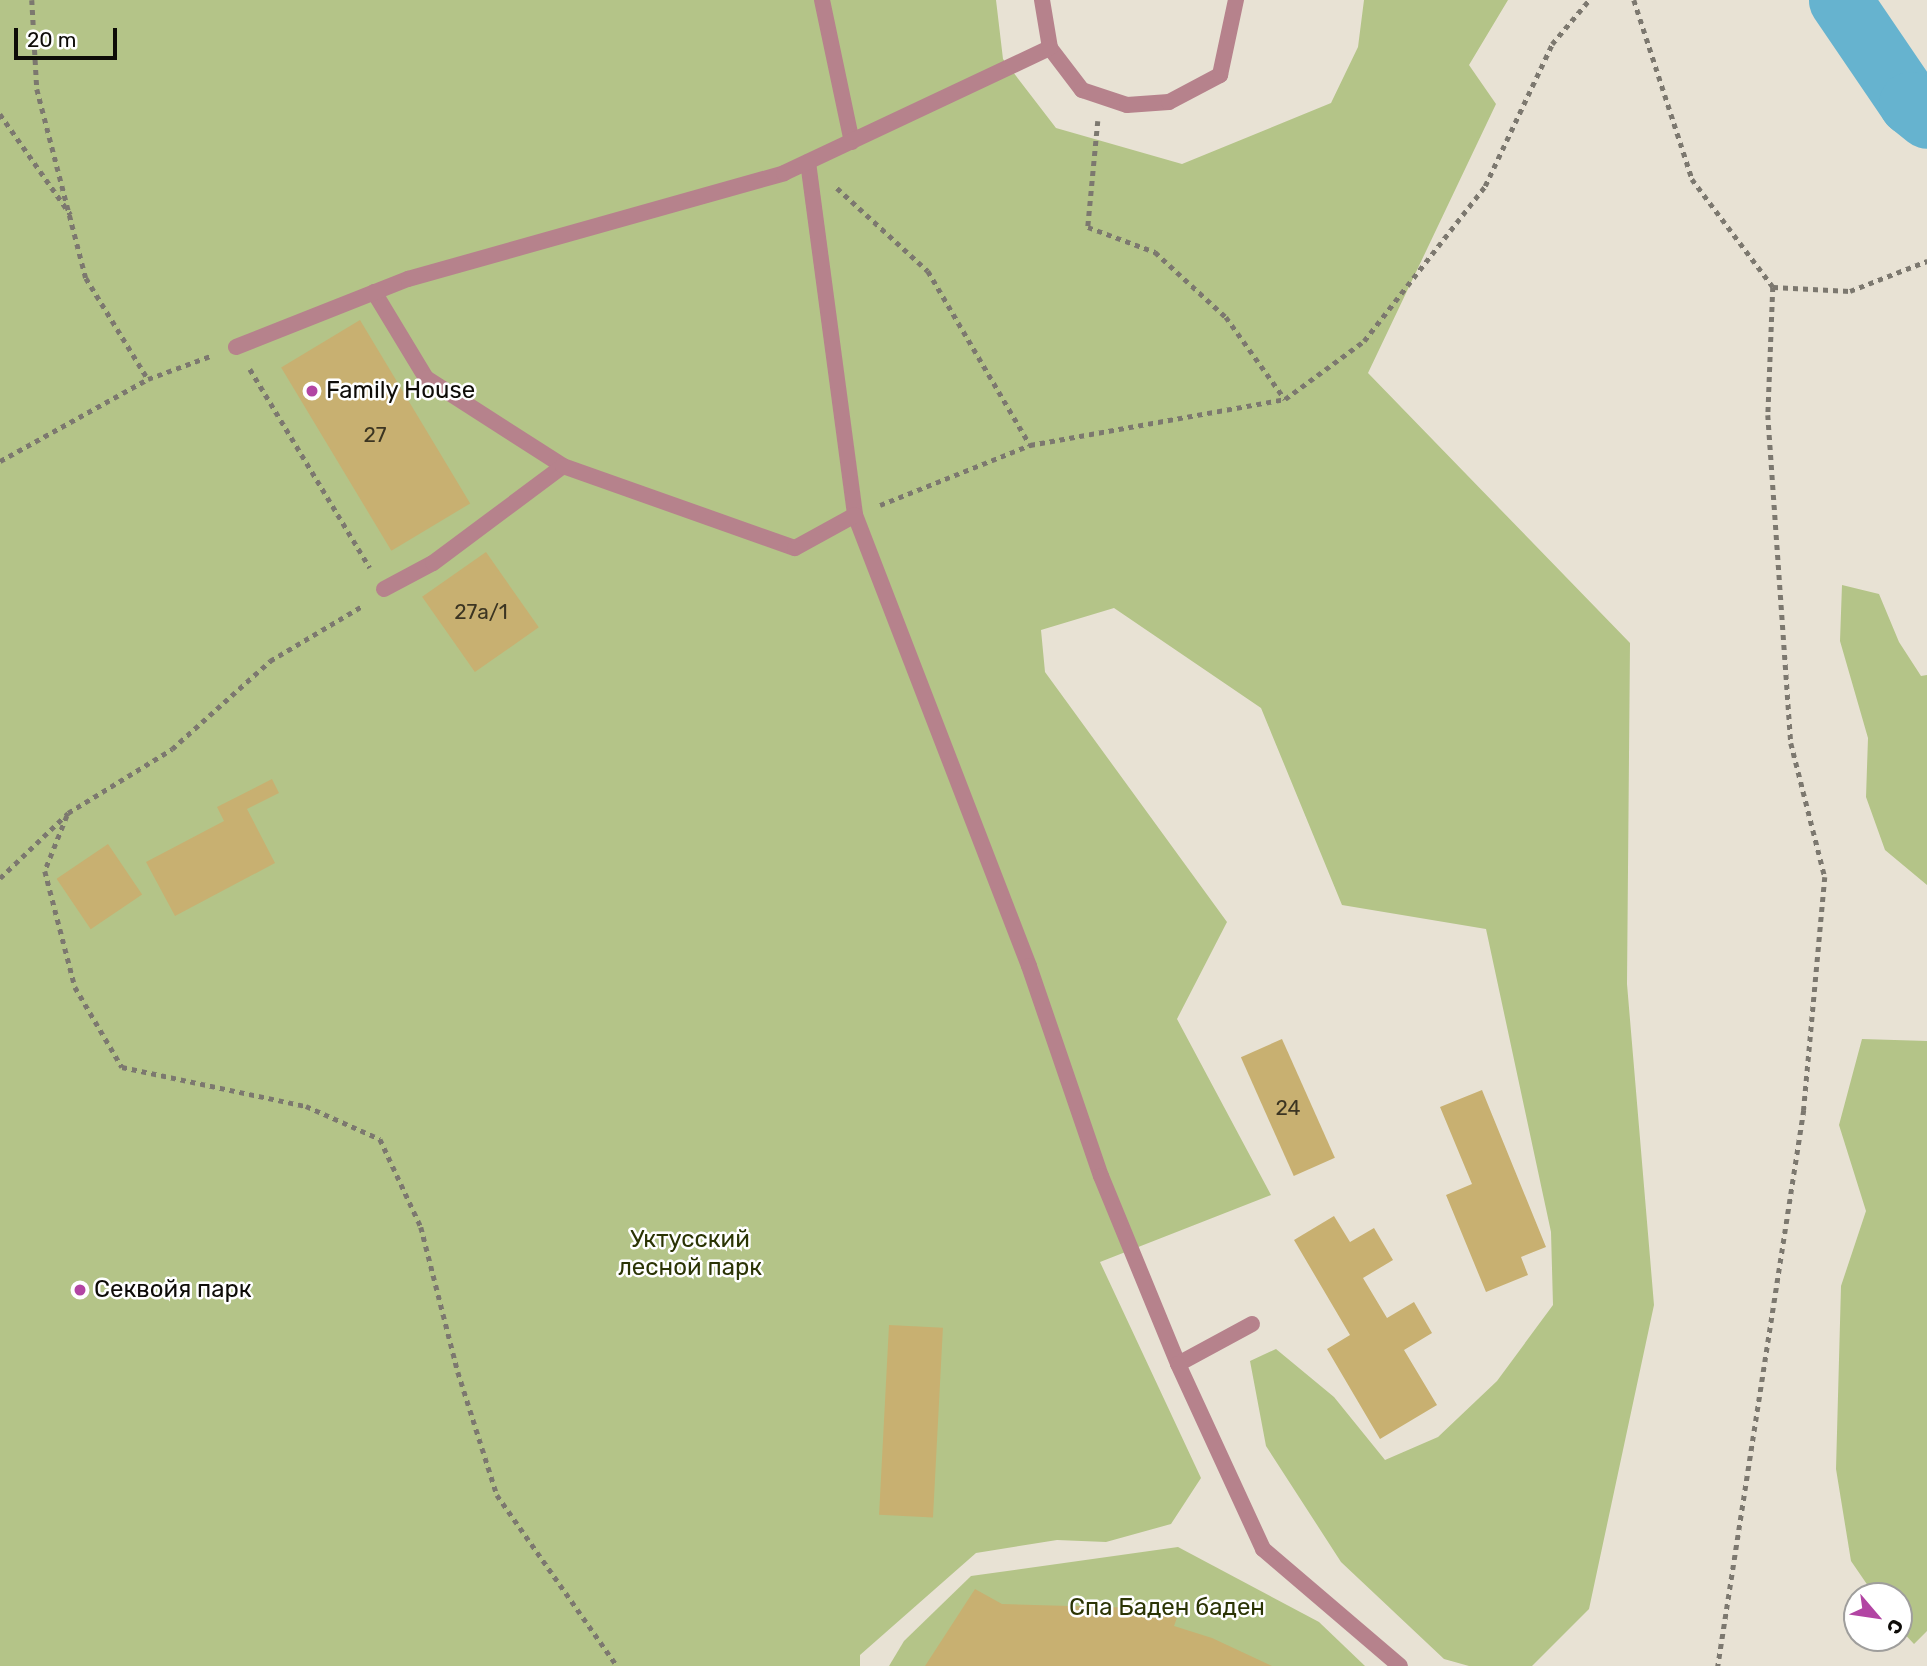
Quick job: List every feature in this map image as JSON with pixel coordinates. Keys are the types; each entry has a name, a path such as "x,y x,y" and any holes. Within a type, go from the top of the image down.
{"lane":[{"path":"822,0 852,142"},
{"path":"1042,0 1050,48 1082,90 1127,105 1169,102 1220,75 1236,0"},
{"path":"236,346 374,292 808,162 1050,48"},
{"path":"808,162 855,515 1029,966 1101,1176 1178,1364 1263,1549 1399,1666"},
{"path":"374,292 426,378 563,466 795,548 855,515"},
{"path":"384,589 433,563 563,466"},
{"path":"1178,1364 1252,1324"}],"path":[{"path":"32,0 37,89 73,219 86,278 148,379"},
{"path":"855,515 1030,445 1286,399 1364,341 1485,186 1552,44 1589,0"},
{"path":"1634,0 1692,179 1773,287 1768,415 1791,743 1825,877 1804,1110 1718,1666"},
{"path":"1101,96 1088,227 1155,252 1226,317 1286,399"},
{"path":"0,114 73,219"},
{"path":"808,162 928,271 1030,445"},
{"path":"1773,287 1850,291 1927,261"},
{"path":"0,461 148,379 236,346 384,589 346,620 270,661 172,749 68,813 0,878"},
{"path":"68,813 45,872 75,988 122,1067 306,1106 380,1139 421,1227 458,1372 496,1495 617,1666"}],"green space":[{"name":"Уктусский лесной парк","path":"0,0 996,0 1003,59 1056,128 1182,164 1331,103 1358,47 1364,0 1508,0 1469,65 1496,104 1368,373 1630,643 1627,984 1654,1305 1589,1609 1532,1666 1469,1666 1444,1659 1341,1562 1266,1446 1250,1361 1276,1349 1334,1397 1385,1460 1438,1437 1497,1381 1553,1305 1551,1232 1486,929 1342,905 1261,708 1114,608 1041,630 1045,672 1227,922 1177,1019 1271,1195 1100,1262 1201,1478 1171,1524 1106,1542 1057,1540 976,1553 860,1655 860,1666 0,1666"},
{"path":"1842,585 1879,594 1899,642 1921,676 1927,675 1927,885 1885,850 1866,797 1868,738 1840,641"},
{"path":"1862,1039 1927,1041 1927,1631 1914,1644 1913,1582 1865,1582 1851,1561 1836,1469 1841,1286 1866,1211 1839,1125"},
{"name":"Спа Баден баден","path":"1178,1547 1319,1622 1365,1666 889,1666 904,1641 971,1576"}],"building":[{"path":"360,320 470,503 391,551 281,367"},
{"path":"486,552 539,627 475,672 422,597"},
{"path":"272,779 279,793 247,809 275,863 175,916 146,862 224,821 217,807"},
{"path":"108,844 142,895 91,929 57,879"},
{"path":"1282,1039 1335,1158 1294,1176 1241,1057"},
{"path":"1482,1090 1546,1247 1521,1257 1528,1275 1486,1292 1446,1195 1472,1184 1440,1107"},
{"path":"1334,1216 1350,1242 1374,1228 1393,1260 1363,1278 1387,1318 1414,1302 1432,1333 1404,1350 1437,1405 1380,1439 1327,1349 1350,1335 1294,1240"},
{"path":"889,1325 943,1328 933,1518 879,1515"},
{"path":"975,1589 1002,1604 1180,1609 1174,1626 1212,1638 1272,1666 925,1666"}],"waterway":[{"path":"1840,0 1910,103 1927,117"}],"place":[{"name":"Family House","path":"312,391"},
{"name":"Секвойя парк","path":"80,1290"}]}
